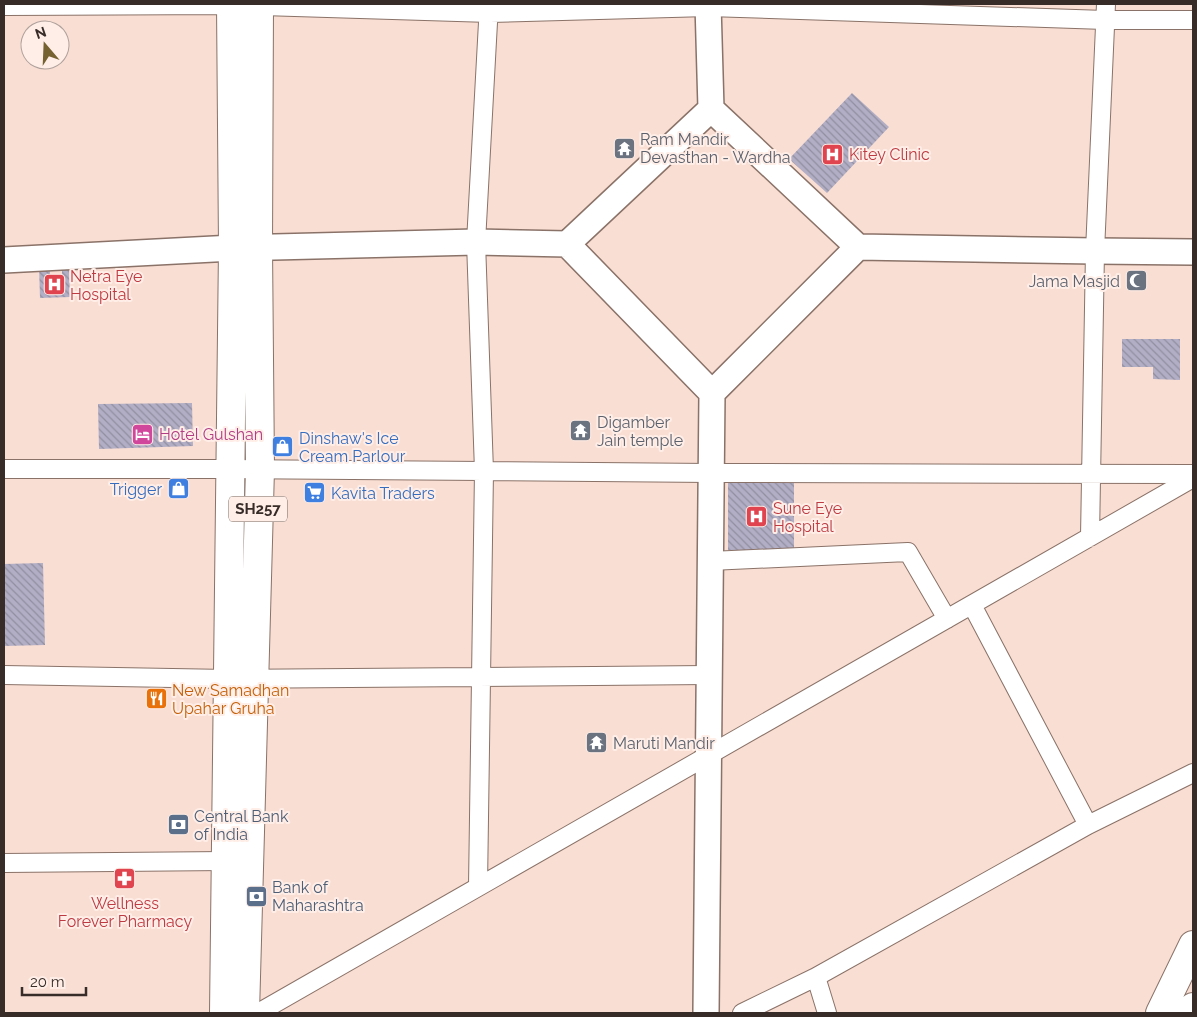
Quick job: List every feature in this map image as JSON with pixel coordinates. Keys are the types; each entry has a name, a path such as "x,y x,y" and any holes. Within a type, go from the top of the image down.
{"main road":[{"name":"SH257","path":"224,1013 226,861 260,469 231,4"},
{"name":"SH257","path":"245,1013 241,678 230,469 246,247 259,5"},
{"path":"1160,1013 1193,945"},
{"path":"1190,1013 1193,1007"}],"street":[{"path":"4,6 231,4 490,8 708,6 1106,12 1193,20"},
{"path":"708,6 711,109 858,247 1193,252"},
{"path":"478,887 484,471 476,242 490,8"},
{"path":"1090,537 1095,251 1106,12"},
{"path":"4,260 246,247 476,242 566,244 711,109"},
{"path":"566,244 712,393"},
{"path":"706,1013 712,393 858,247"},
{"path":"4,470 260,469 711,473 1193,474"},
{"path":"258,1013 1193,478"},
{"path":"710,561 908,552 947,619"},
{"path":"972,604 1088,825"},
{"path":"4,675 241,678 709,675"},
{"path":"742,1013 816,978 1088,825 1193,773"},
{"path":"4,863 226,861"},
{"path":"816,978 827,1013"}],"building":[{"path":"852,93 889,127 827,193 789,159"},
{"path":"62,265 69,265 70,297 40,298 39,266 50,266 50,277 62,276"},
{"path":"1122,339 1180,339 1180,380 1153,379 1153,367 1122,367"},
{"path":"192,403 193,446 99,449 98,404"},
{"path":"728,479 794,479 794,550 728,550"},
{"path":"43,563 45,645 4,646 4,564"}],"place":[{"name":"Ram Mandir Devasthan - Wardha","path":"624,148"},
{"name":"Kitey Clinic","path":"833,154"},
{"name":"Jama Masjid","path":"1136,281"},
{"name":"Netra Eye Hospital","path":"54,285"},
{"name":"Digamber Jain temple","path":"581,431"},
{"name":"Hotel Gulshan","path":"143,434"},
{"name":"Dinshaw's Ice Cream Parlour","path":"283,447"},
{"name":"Trigger","path":"178,489"},
{"name":"Kavita Traders","path":"315,493"},
{"name":"Sune Eye Hospital","path":"757,517"},
{"name":"New Samadhan Upahar Gruha","path":"156,699"},
{"name":"Maruti Mandir","path":"597,743"},
{"name":"Central Bank of India","path":"178,825"},
{"name":"Wellness Forever Pharmacy","path":"125,879"},
{"name":"Bank of Maharashtra","path":"256,896"}]}
